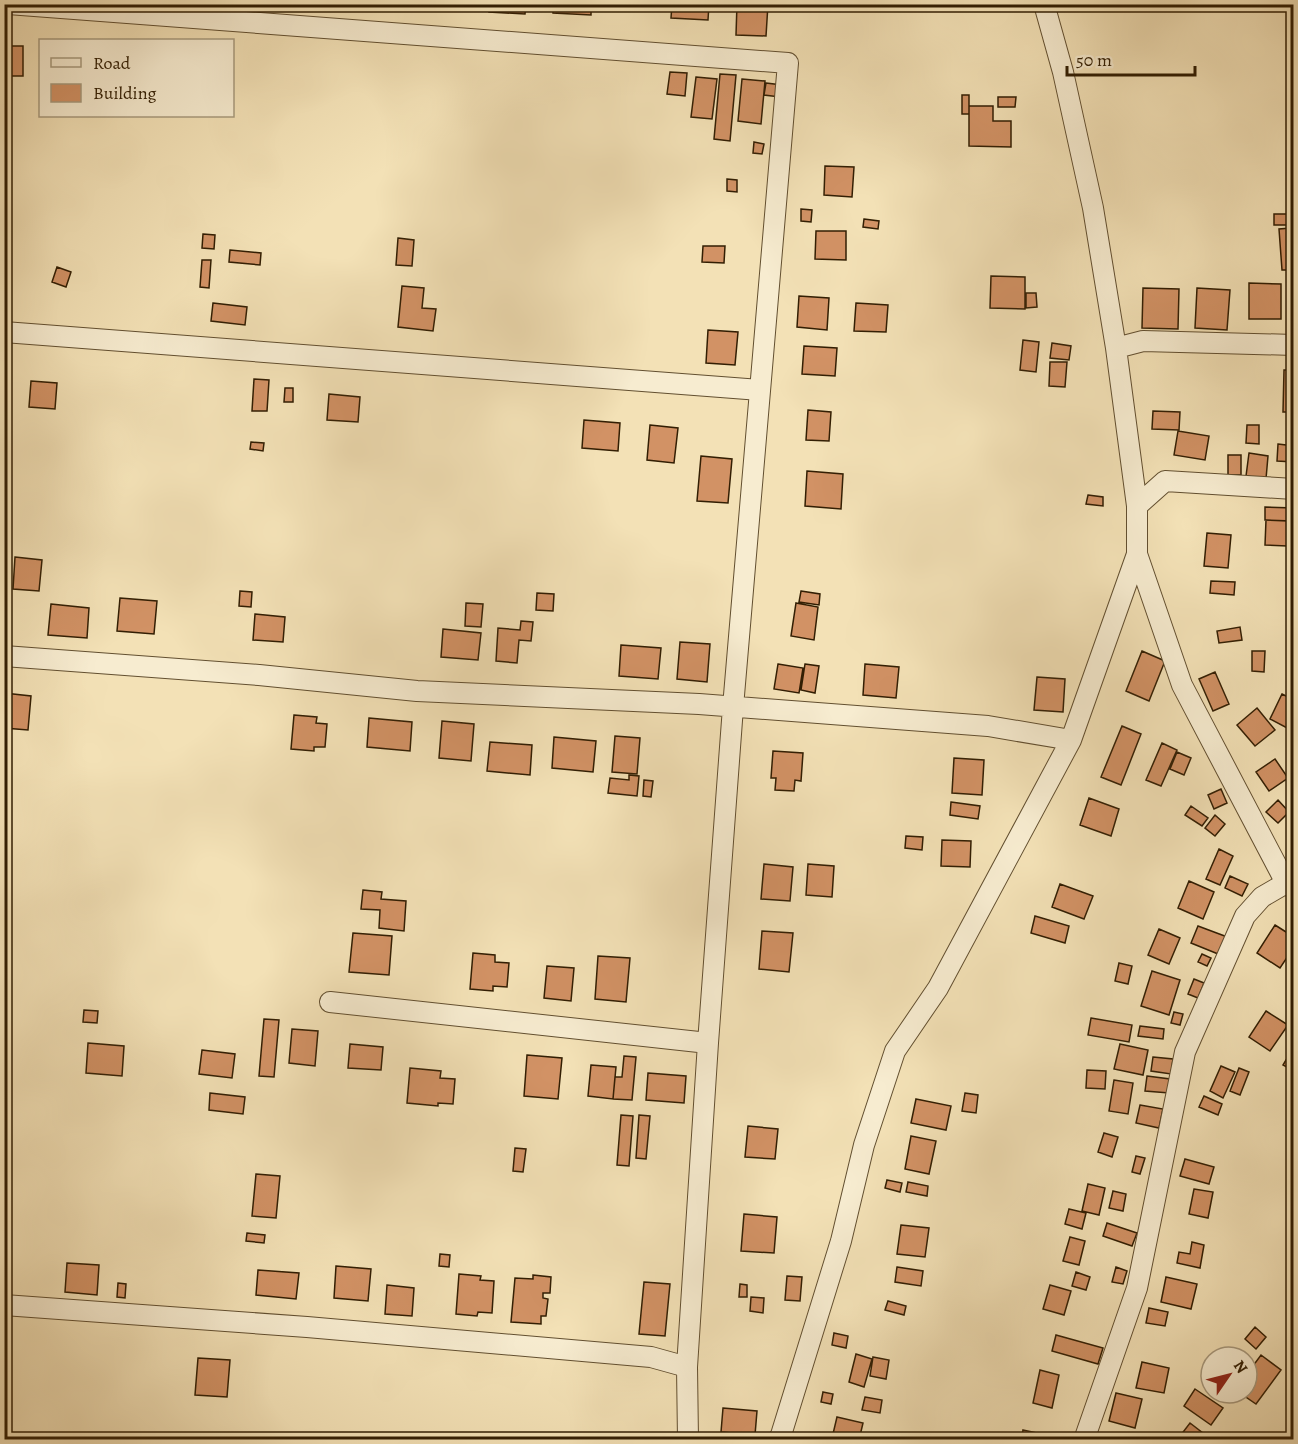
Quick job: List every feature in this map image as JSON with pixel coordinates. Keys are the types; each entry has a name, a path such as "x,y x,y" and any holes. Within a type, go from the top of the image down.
{"street":[{"path":"8,4 788,63 708,1043 687,1367 688,1440"},
{"path":"1044,4 1063,72 1093,208 1116,348 1137,506 1137,554 1182,685 1290,886 1263,897 1245,916 1185,1052 1137,1288 1083,1440"},
{"path":"4,332 760,390"},
{"path":"1116,348 1143,341 1293,345"},
{"path":"1137,506 1165,481 1293,489"},
{"path":"778,1440 841,1241 864,1145 895,1051 938,988 1071,740 1137,554"},
{"path":"4,656 259,675 417,691 734,707 988,726 1071,740"},
{"path":"330,1002 708,1043"},
{"path":"4,1305 307,1327 651,1357 687,1367"}],"building":[{"path":"427,4 467,4 467,9 427,8"},
{"path":"490,4 526,4 525,14 489,12"},
{"path":"553,4 591,4 591,15 553,13"},
{"path":"672,4 709,4 708,20 671,18"},
{"path":"737,4 768,4 766,36 736,35"},
{"path":"4,46 23,46 23,76 4,76"},
{"path":"670,72 687,73 685,96 667,94"},
{"path":"720,74 736,75 730,141 714,139"},
{"path":"696,77 717,79 712,119 691,117"},
{"path":"742,79 765,81 761,124 738,121"},
{"path":"766,83 782,85 780,97 764,95"},
{"path":"962,95 969,95 969,114 962,114"},
{"path":"998,97 1016,97 1015,107 998,107"},
{"path":"969,106 993,106 993,121 1011,121 1011,147 969,146"},
{"path":"754,142 764,144 762,154 753,153"},
{"path":"825,166 854,167 852,197 824,195"},
{"path":"727,179 737,180 737,192 727,191"},
{"path":"801,209 812,210 811,222 801,221"},
{"path":"1274,214 1289,214 1289,225 1274,225"},
{"path":"864,219 879,221 878,229 863,227"},
{"path":"1291,228 1293,270 1282,270 1279,229"},
{"path":"816,231 846,231 846,260 815,259"},
{"path":"203,234 215,235 214,249 202,248"},
{"path":"398,238 414,240 412,266 396,265"},
{"path":"703,246 725,246 724,263 702,262"},
{"path":"230,250 261,253 260,265 229,262"},
{"path":"202,260 211,260 209,288 200,287"},
{"path":"57,267 71,272 66,287 52,282"},
{"path":"991,276 1025,277 1025,309 990,308"},
{"path":"1249,283 1281,284 1281,319 1249,319"},
{"path":"402,286 424,288 422,308 436,309 433,331 398,327"},
{"path":"1143,288 1179,289 1178,329 1142,328"},
{"path":"1197,288 1230,290 1227,330 1195,328"},
{"path":"1026,293 1036,293 1037,307 1026,308"},
{"path":"799,296 829,298 827,330 797,327"},
{"path":"213,303 247,307 245,325 211,321"},
{"path":"856,303 888,305 886,332 854,331"},
{"path":"708,330 738,332 735,365 706,363"},
{"path":"1023,340 1039,342 1036,372 1020,370"},
{"path":"1052,343 1071,346 1069,360 1050,358"},
{"path":"804,346 837,348 835,376 802,374"},
{"path":"1050,362 1067,362 1065,387 1049,386"},
{"path":"1284,370 1294,370 1294,412 1283,412"},
{"path":"254,379 269,380 267,411 252,411"},
{"path":"31,381 57,383 55,409 29,407"},
{"path":"285,388 293,388 293,402 284,402"},
{"path":"329,394 360,397 358,422 327,420"},
{"path":"808,410 831,412 829,441 806,440"},
{"path":"1153,411 1180,412 1179,430 1152,429"},
{"path":"584,420 620,423 618,451 582,448"},
{"path":"650,425 678,428 674,463 647,460"},
{"path":"1247,425 1259,425 1259,444 1246,443"},
{"path":"1178,431 1209,436 1205,460 1174,455"},
{"path":"251,442 264,443 263,451 250,449"},
{"path":"1278,444 1294,446 1294,462 1277,461"},
{"path":"1249,453 1268,456 1266,479 1246,476"},
{"path":"1228,455 1241,455 1241,475 1228,475"},
{"path":"701,456 732,459 728,503 697,501"},
{"path":"807,471 843,474 841,509 805,506"},
{"path":"1088,495 1103,497 1103,506 1086,504"},
{"path":"1265,507 1294,508 1293,521 1265,520"},
{"path":"1266,520 1288,521 1287,546 1265,545"},
{"path":"1207,533 1231,535 1228,568 1204,566"},
{"path":"15,557 42,560 39,591 13,589"},
{"path":"1211,581 1235,582 1234,595 1210,593"},
{"path":"240,591 252,592 251,607 239,606"},
{"path":"801,591 820,594 819,605 799,602"},
{"path":"537,593 554,594 553,611 536,610"},
{"path":"120,598 157,601 154,634 117,631"},
{"path":"466,603 483,604 481,627 465,626"},
{"path":"796,603 818,607 814,640 791,636"},
{"path":"51,604 89,608 87,638 48,635"},
{"path":"255,614 285,617 283,642 253,640"},
{"path":"521,621 533,622 531,641 519,640 517,663 496,661 498,628 520,630"},
{"path":"1240,627 1242,640 1219,643 1217,631"},
{"path":"443,629 481,633 478,660 441,657"},
{"path":"680,642 710,644 707,682 677,679"},
{"path":"621,645 661,648 658,679 619,676"},
{"path":"1142,651 1165,661 1149,701 1126,691"},
{"path":"1252,651 1265,651 1264,672 1252,671"},
{"path":"778,664 803,668 799,693 774,689"},
{"path":"805,664 819,666 815,693 801,690"},
{"path":"865,664 899,667 896,698 863,695"},
{"path":"1215,672 1229,704 1213,711 1199,679"},
{"path":"1037,677 1065,679 1063,712 1034,710"},
{"path":"4,693 31,696 28,730 4,728"},
{"path":"1282,694 1294,700 1294,720 1289,729 1270,719"},
{"path":"1257,708 1275,730 1255,746 1237,725"},
{"path":"294,715 317,717 316,723 327,724 325,747 314,747 314,751 291,749"},
{"path":"369,718 412,722 410,751 367,747"},
{"path":"442,721 474,724 471,761 439,758"},
{"path":"1122,726 1141,734 1121,785 1101,777"},
{"path":"615,736 640,738 637,774 612,772"},
{"path":"554,737 596,741 593,772 552,768"},
{"path":"490,742 532,745 530,775 487,771"},
{"path":"1162,743 1177,750 1161,786 1146,780"},
{"path":"773,751 803,753 801,781 795,780 794,791 775,790 776,778 771,778"},
{"path":"1177,752 1191,758 1184,775 1170,769"},
{"path":"954,758 984,760 982,795 952,793"},
{"path":"1275,759 1288,778 1269,791 1256,772"},
{"path":"629,775 639,776 637,796 608,793 610,778 629,780"},
{"path":"644,780 653,781 651,797 643,796"},
{"path":"1221,789 1227,803 1214,809 1208,795"},
{"path":"1089,798 1119,809 1111,836 1080,825"},
{"path":"1278,800 1289,812 1278,823 1266,812"},
{"path":"951,802 980,806 978,819 950,815"},
{"path":"1191,806 1208,818 1202,826 1185,815"},
{"path":"1215,815 1225,824 1215,836 1205,828"},
{"path":"906,836 923,837 922,850 905,848"},
{"path":"942,840 971,841 970,867 941,866"},
{"path":"1219,849 1233,856 1220,885 1206,879"},
{"path":"764,864 793,867 790,901 761,899"},
{"path":"808,864 834,866 832,897 806,895"},
{"path":"1230,876 1248,884 1242,896 1225,888"},
{"path":"1189,881 1214,892 1203,919 1178,908"},
{"path":"1060,884 1093,896 1084,919 1052,907"},
{"path":"363,890 382,892 381,899 406,901 404,931 379,928 380,910 361,909"},
{"path":"1035,916 1069,926 1065,943 1031,933"},
{"path":"1275,925 1294,937 1294,947 1280,968 1257,953"},
{"path":"1198,926 1230,938 1223,956 1191,943"},
{"path":"1159,929 1180,938 1169,964 1148,955"},
{"path":"762,931 793,933 789,972 759,969"},
{"path":"353,933 392,936 389,975 349,972"},
{"path":"473,953 495,955 495,962 509,963 507,987 493,986 493,991 470,989"},
{"path":"1202,954 1211,958 1207,966 1198,962"},
{"path":"598,956 630,958 626,1002 595,999"},
{"path":"1119,963 1132,966 1128,984 1115,981"},
{"path":"547,966 574,968 571,1001 544,998"},
{"path":"1152,971 1180,980 1169,1015 1141,1006"},
{"path":"1194,979 1204,983 1198,998 1188,994"},
{"path":"84,1010 98,1011 97,1023 83,1022"},
{"path":"1266,1011 1288,1025 1270,1051 1249,1037"},
{"path":"1174,1012 1183,1014 1180,1025 1171,1023"},
{"path":"1091,1018 1132,1025 1129,1042 1088,1035"},
{"path":"264,1019 279,1020 274,1077 259,1076"},
{"path":"1140,1026 1164,1029 1163,1039 1138,1036"},
{"path":"292,1029 318,1031 315,1066 289,1063"},
{"path":"88,1043 124,1046 122,1076 86,1073"},
{"path":"350,1044 383,1047 381,1070 348,1068"},
{"path":"1120,1044 1148,1050 1143,1075 1114,1069"},
{"path":"202,1050 235,1054 232,1078 199,1074"},
{"path":"1292,1050 1294,1052 1294,1071 1283,1065"},
{"path":"527,1055 562,1058 558,1099 524,1096"},
{"path":"624,1056 636,1057 632,1100 613,1099 615,1077 622,1077"},
{"path":"1153,1057 1173,1059 1171,1074 1151,1071"},
{"path":"591,1065 616,1067 613,1099 588,1096"},
{"path":"1221,1066 1235,1072 1223,1098 1210,1091"},
{"path":"410,1068 441,1071 440,1078 455,1079 453,1104 438,1103 438,1106 407,1103"},
{"path":"1239,1068 1249,1072 1240,1095 1230,1091"},
{"path":"1087,1070 1106,1071 1105,1089 1086,1088"},
{"path":"648,1073 686,1076 684,1103 646,1100"},
{"path":"1147,1076 1170,1079 1169,1093 1145,1091"},
{"path":"1114,1080 1133,1083 1128,1114 1109,1111"},
{"path":"210,1093 245,1097 243,1114 209,1110"},
{"path":"965,1093 978,1095 976,1113 962,1111"},
{"path":"1204,1096 1222,1104 1218,1115 1199,1107"},
{"path":"916,1099 951,1106 946,1130 911,1123"},
{"path":"1140,1105 1163,1109 1159,1128 1136,1123"},
{"path":"621,1115 633,1116 629,1166 617,1165"},
{"path":"639,1115 650,1116 646,1159 636,1158"},
{"path":"748,1126 778,1129 775,1159 745,1157"},
{"path":"1104,1133 1118,1137 1112,1157 1098,1152"},
{"path":"911,1136 936,1141 929,1174 905,1169"},
{"path":"515,1148 526,1149 523,1172 513,1171"},
{"path":"1136,1156 1145,1158 1140,1174 1132,1172"},
{"path":"1185,1159 1214,1167 1209,1184 1180,1176"},
{"path":"256,1174 280,1176 276,1218 252,1216"},
{"path":"887,1180 902,1183 900,1192 885,1188"},
{"path":"908,1182 928,1186 927,1196 906,1192"},
{"path":"1088,1184 1105,1188 1099,1215 1082,1211"},
{"path":"1194,1189 1213,1192 1208,1218 1189,1214"},
{"path":"1113,1191 1126,1194 1123,1211 1109,1208"},
{"path":"1069,1209 1086,1213 1082,1229 1065,1224"},
{"path":"744,1214 777,1217 774,1253 741,1251"},
{"path":"1107,1223 1137,1233 1132,1246 1103,1236"},
{"path":"901,1225 929,1228 925,1257 897,1254"},
{"path":"247,1233 265,1235 264,1243 246,1241"},
{"path":"1070,1237 1085,1241 1079,1265 1063,1261"},
{"path":"1192,1242 1204,1245 1200,1268 1177,1263 1179,1252 1190,1254"},
{"path":"440,1254 450,1255 449,1267 439,1266"},
{"path":"67,1263 99,1265 97,1295 65,1292"},
{"path":"336,1266 371,1269 368,1301 334,1298"},
{"path":"897,1267 923,1271 921,1286 895,1282"},
{"path":"1116,1267 1127,1271 1123,1284 1112,1282"},
{"path":"258,1270 299,1273 296,1299 256,1295"},
{"path":"1076,1272 1090,1277 1086,1290 1072,1286"},
{"path":"459,1274 481,1276 480,1280 494,1281 492,1313 478,1312 477,1316 456,1314"},
{"path":"533,1275 551,1277 550,1293 543,1293 543,1298 548,1299 546,1316 541,1316 541,1324 511,1322 515,1278 533,1279"},
{"path":"787,1276 802,1277 800,1301 785,1300"},
{"path":"1166,1277 1197,1284 1191,1309 1161,1302"},
{"path":"644,1282 670,1284 665,1336 639,1334"},
{"path":"118,1283 126,1284 125,1298 117,1297"},
{"path":"740,1284 747,1285 747,1297 739,1297"},
{"path":"387,1285 414,1288 412,1316 385,1314"},
{"path":"1050,1285 1071,1291 1064,1315 1043,1309"},
{"path":"751,1297 764,1298 763,1313 750,1311"},
{"path":"888,1301 906,1306 904,1315 885,1310"},
{"path":"1149,1308 1168,1312 1165,1326 1146,1323"},
{"path":"1255,1327 1266,1337 1259,1345 1252,1345 1245,1339"},
{"path":"834,1333 848,1336 846,1348 832,1345"},
{"path":"1056,1335 1103,1348 1098,1364 1052,1351"},
{"path":"856,1354 872,1359 864,1387 849,1382"},
{"path":"1261,1355 1281,1370 1259,1400 1259,1358"},
{"path":"873,1357 889,1360 886,1379 870,1376"},
{"path":"198,1358 230,1360 227,1397 195,1395"},
{"path":"1142,1362 1169,1368 1164,1393 1136,1388"},
{"path":"1040,1370 1059,1375 1052,1408 1033,1403"},
{"path":"1195,1389 1199,1392 1199,1405 1219,1405 1223,1408 1211,1425 1184,1406"},
{"path":"823,1392 833,1394 831,1404 821,1402"},
{"path":"1116,1393 1142,1399 1135,1428 1109,1421"},
{"path":"865,1397 882,1400 880,1413 862,1410"},
{"path":"723,1408 757,1411 755,1435 721,1432"},
{"path":"837,1417 863,1423 859,1440 832,1438"},
{"path":"1190,1423 1208,1437 1206,1440 1177,1440"},
{"path":"1023,1430 1051,1436 1050,1440 1021,1440"}]}
